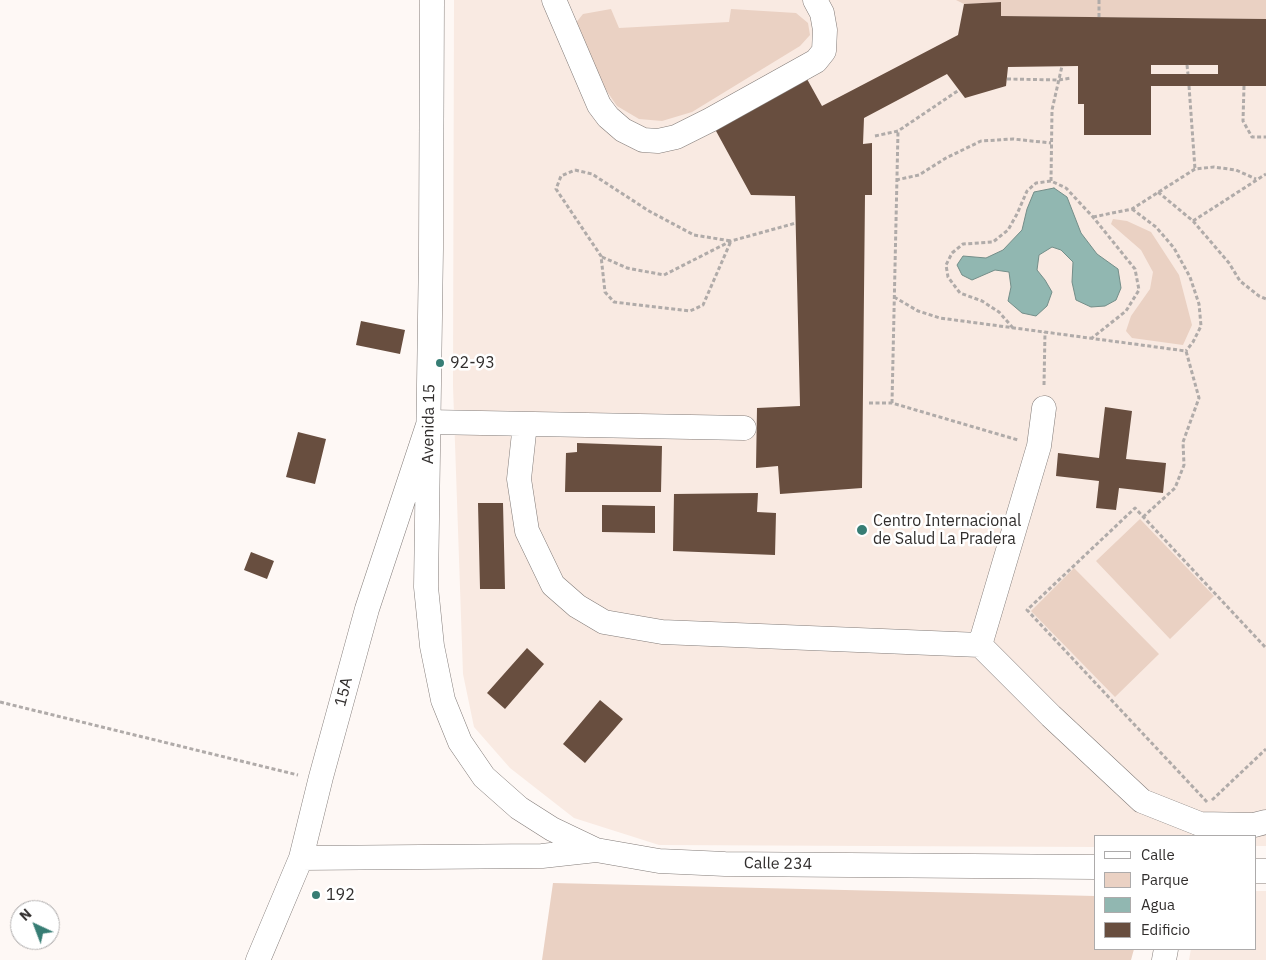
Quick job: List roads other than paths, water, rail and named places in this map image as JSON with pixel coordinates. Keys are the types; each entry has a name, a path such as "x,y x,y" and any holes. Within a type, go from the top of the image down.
{"street":[{"name":"Avenida 15","path":"432,0 426,587 432,646 443,700 460,742 484,777"},
{"path":"554,0 599,104 608,116 623,130 643,140 658,141 676,137 710,120 816,61 824,51 825,30 822,13 815,0"},
{"path":"980,645 1039,446 1044,408"},
{"path":"428,422 744,428"},
{"name":"15A","path":"258,960 301,858 366,609 428,422"},
{"path":"525,424 519,479 527,531 553,585 577,606 604,622 662,632 980,645 1051,716 1142,801 1200,824 1254,825 1266,822"},
{"name":"Calle 234","path":"484,777 519,808 552,830 596,850 659,861 725,864 1094,867"},
{"path":"301,858 542,856 596,850"}],"water":[{"path":"1054,188 1067,197 1081,233 1097,254 1118,269 1121,288 1116,300 1105,306 1091,307 1076,300 1072,282 1073,262 1061,250 1052,247 1039,255 1037,270 1052,292 1047,306 1036,316 1022,313 1008,301 1011,287 1009,272 995,270 972,280 962,275 957,265 963,256 986,258 1003,250 1022,230 1027,209 1034,192"}],"place":[{"name":"92-93","path":"440,363"},
{"name":"Centro Internacional de Salud La Pradera","path":"862,530"},
{"name":"192","path":"316,895"}]}
